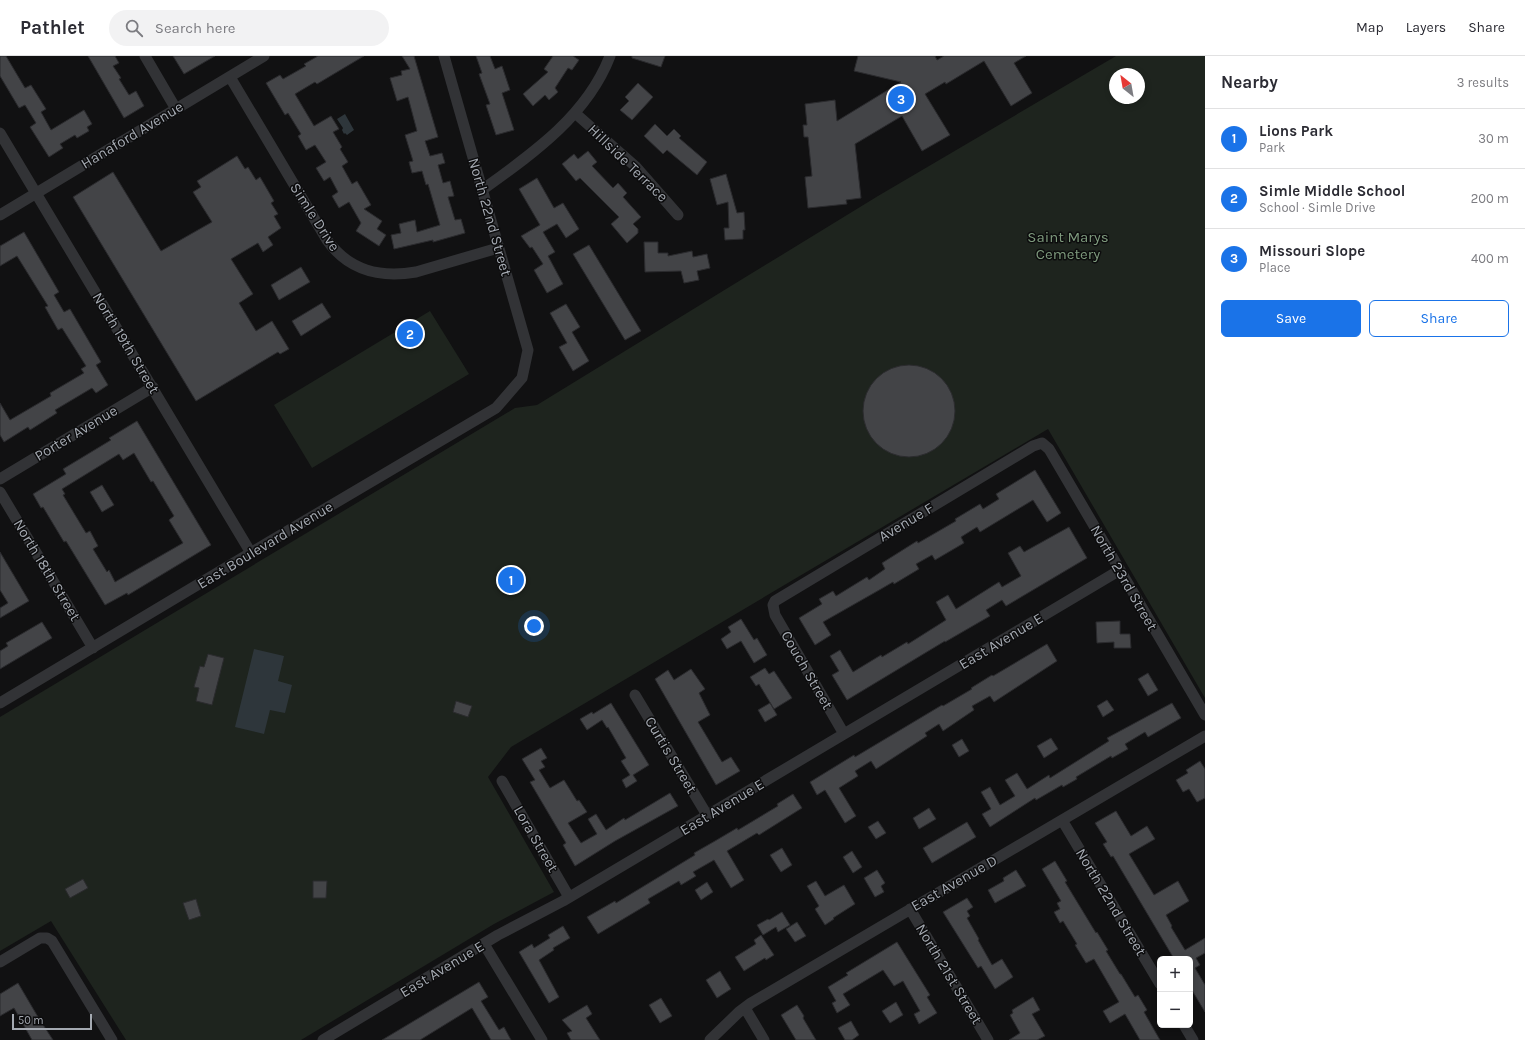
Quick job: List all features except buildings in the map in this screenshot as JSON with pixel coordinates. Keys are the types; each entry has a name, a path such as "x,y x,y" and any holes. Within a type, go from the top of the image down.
{"street":[{"path":"145,56 176,109"},
{"name":"Hanaford Avenue","path":"0,215 264,56"},
{"name":"North 22nd Street","path":"444,56 528,350 522,378"},
{"path":"482,190 550,137 575,113 594,89 610,56"},
{"name":"Simle Drive","path":"230,77 327,240 346,260 371,272 404,274 416,272 498,248"},
{"name":"Hillside Terrace","path":"575,113 635,166 678,215"},
{"name":"North 19th Street","path":"0,133 251,553"},
{"name":"East Boulevard Avenue","path":"0,704 496,408 522,378"},
{"name":"Porter Avenue","path":"0,479 152,387"},
{"name":"North 23rd Street","path":"1042,443 1049,449 1205,715"},
{"name":"Avenue F","path":"773,605 780,597 1033,446 1042,443"},
{"name":"North 18th Street","path":"0,492 93,648"},
{"name":"East Avenue E","path":"324,1040 484,944 570,897 1120,570"},
{"name":"Couch Street","path":"773,605 774,614 844,734"},
{"name":"Curtis Street","path":"634,695 708,815"},
{"name":"East Avenue D","path":"710,1040 745,1008 910,909 1205,736"},
{"name":"Lora Street","path":"502,781 570,897"},
{"name":"North 22nd Street","path":"1062,820 1157,979"},
{"name":"North 21st Street","path":"910,909 988,1040"},
{"path":"0,962 34,941 47,938 52,941 112,1040"},
{"path":"484,944 542,1040"},
{"path":"745,1008 764,1040"},
{"path":"1186,1028 1193,1040"}],"green space":[{"name":"Saint Marys Cemetery","path":"1116,56 1205,56 1205,698 1048,429 511,747 488,777 554,892 494,924 301,1040 126,1040 51,921 0,951 0,717 515,408 537,405 878,196"},
{"path":"430,311 469,374 312,468 274,405"}],"shaded area":[{"path":"345,114 354,130 347,135 345,133 344,134 342,130 343,128 337,119"},
{"path":"254,649 284,656 278,681 292,685 285,713 270,710 264,734 235,727"}],"place":[{"name":"Missouri Slope","path":"901,99"},
{"name":"Simle Middle School","path":"410,334"},
{"name":"Lions Park","path":"511,580"}]}
